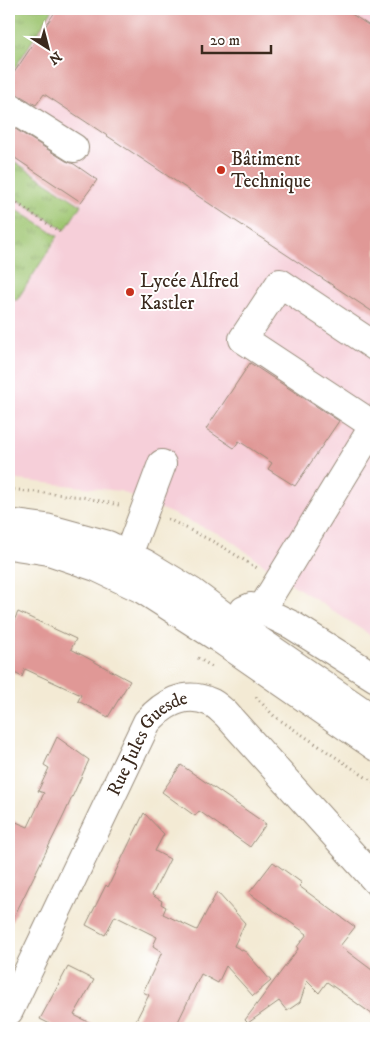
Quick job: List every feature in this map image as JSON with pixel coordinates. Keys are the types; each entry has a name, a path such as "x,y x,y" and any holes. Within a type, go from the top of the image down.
{"street":[{"path":"9,107 74,148"},
{"path":"261,610 375,425 243,339 280,283 376,347"},
{"path":"122,566 162,464"},
{"path":"9,524 46,528 108,545 122,566 142,589 226,631 376,721"},
{"path":"9,545 49,551 96,568 122,566"},
{"path":"226,631 241,611 251,607 261,610 292,625 376,678"},
{"path":"226,631 376,747"},
{"name":"Rue Jules Guesde","path":"9,1011 147,722 158,710 172,701 193,698 210,702 226,714 376,881"}],"path":[{"path":"9,198 60,232"},
{"path":"9,489 82,497 144,510 216,543 251,563 276,585"},
{"path":"196,656 219,672"},
{"path":"253,694 274,716 376,784"}],"shaded area":[{"name":"Lycée Alfred Kastler","path":"9,9 376,9 376,639 281,577 226,537 120,491 9,479"}],"green space":[{"path":"9,9 53,9 9,77"},
{"path":"9,158 81,205 65,230 9,194"},
{"path":"9,205 58,236 17,300 9,299"}],"building":[{"name":"Bâtiment Technique","path":"57,9 344,9 376,30 376,314 44,94 36,105 17,94 9,92 9,80"},
{"path":"9,125 97,180 81,202 9,154"},
{"path":"250,363 339,421 295,486 268,469 272,463 239,441 234,448 206,429"},
{"path":"18,612 76,639 71,649 130,681 108,717 78,701 81,695 25,669 22,677 9,670 9,631"},
{"path":"57,737 89,760 9,927 9,819 28,827 44,793 38,791 49,768 44,765"},
{"path":"181,765 266,824 250,847 199,811 195,816 162,792"},
{"path":"144,813 164,834 155,851 170,859 152,895 162,901 161,904 166,907 163,914 197,930 217,892 245,923 234,946 246,952 271,981 253,996 226,966 218,983 201,974 175,1028 132,1028 149,995 143,992 162,952 153,946 157,937 115,916 105,935 86,925 106,885 108,887"},
{"path":"273,862 302,883 299,886 355,927 340,946 376,973 376,1017 327,982 319,993 307,981 300,1002 287,1011 279,1001 248,1023 245,1020 307,934 249,893"},
{"path":"68,967 94,980 74,1015 100,1028 58,1028 40,1019"}],"place":[{"name":"Bâtiment Technique","path":"221,170"},
{"name":"Lycée Alfred Kastler","path":"130,292"}]}
